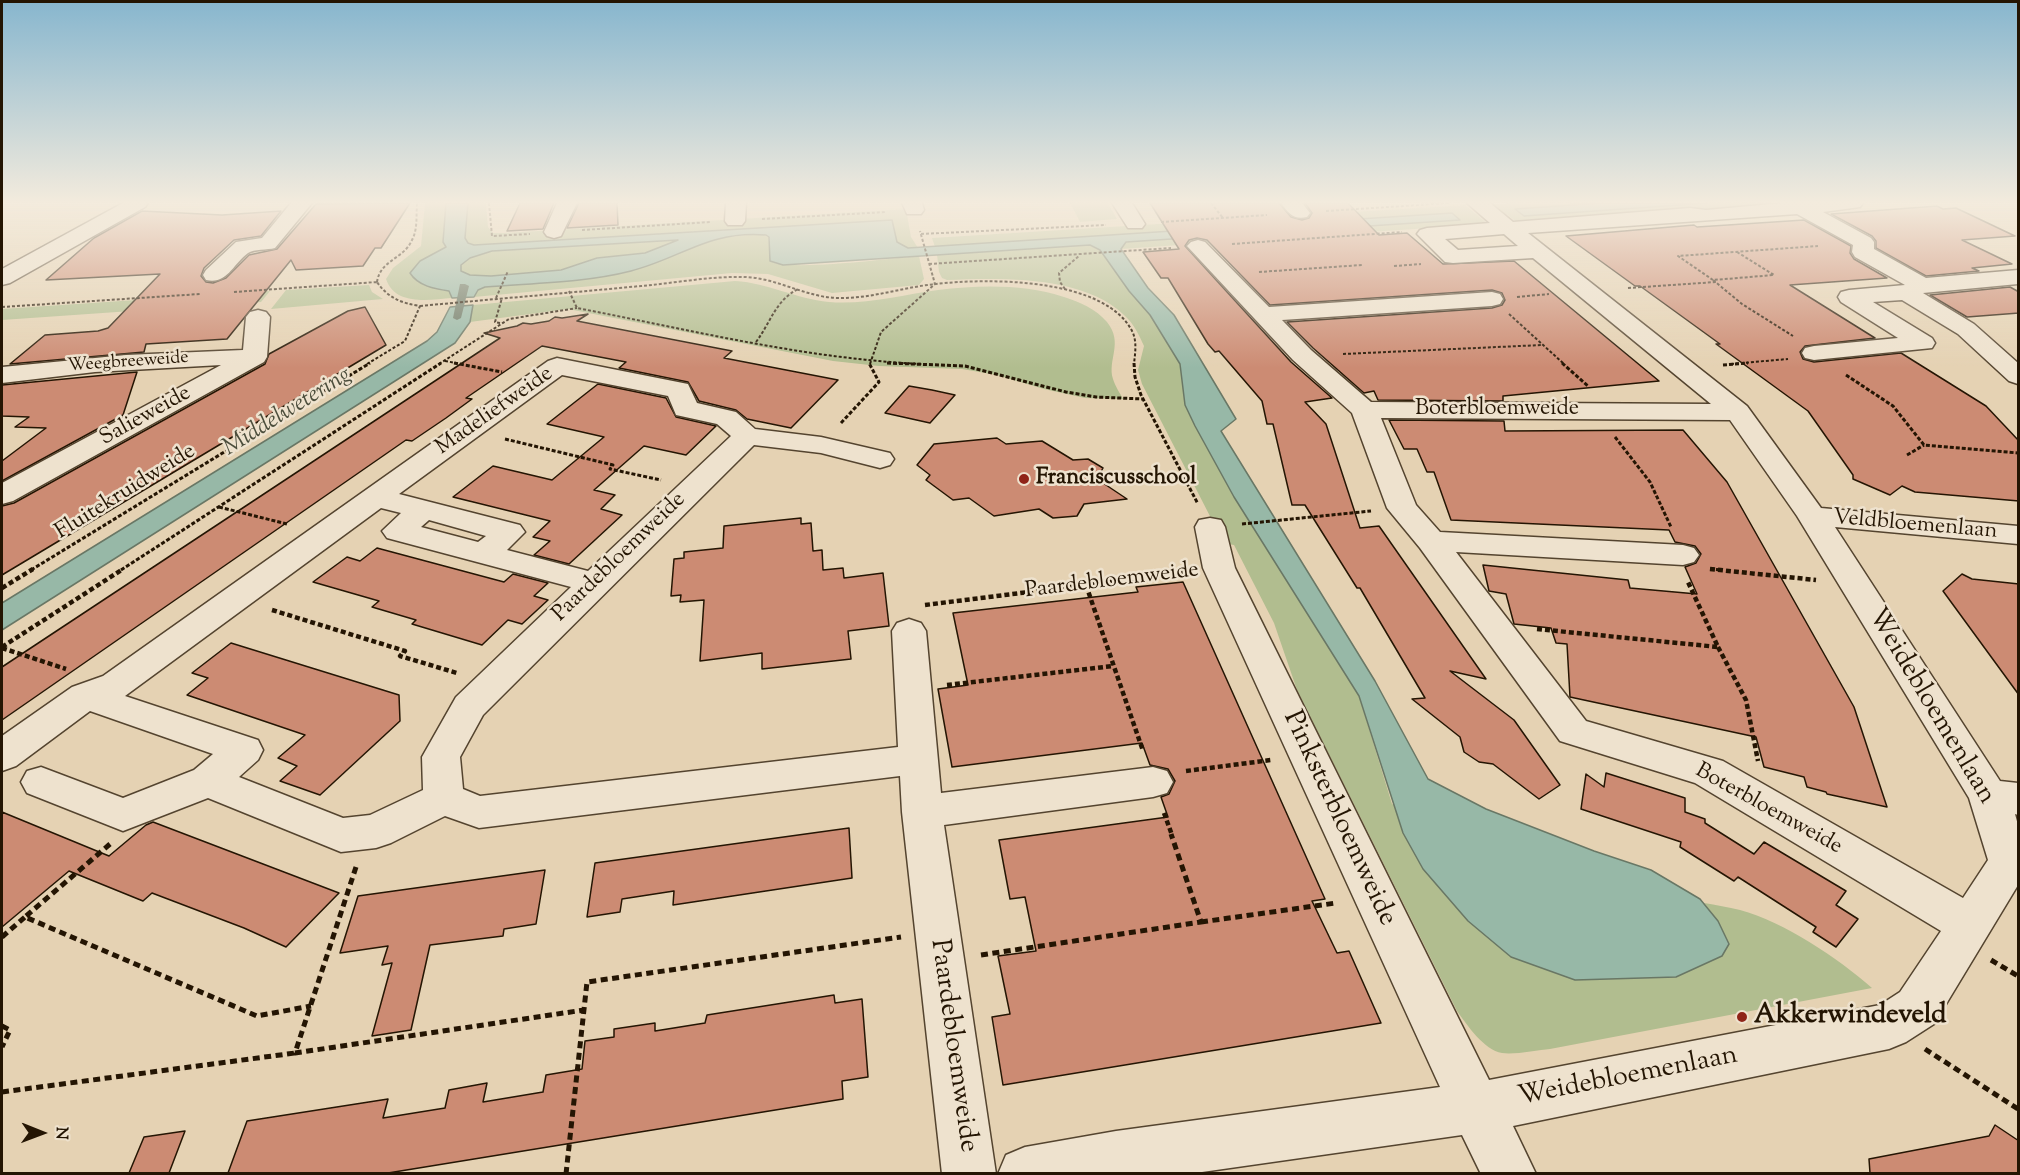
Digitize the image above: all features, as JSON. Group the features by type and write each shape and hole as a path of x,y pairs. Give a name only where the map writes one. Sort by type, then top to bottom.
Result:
{"street":[{"path":"2,278 39,258"},
{"path":"212,284 233,258"},
{"name":"Boterbloemweide","path":"1208,258 1302,355 1364,410 1402,508 1431,541 1573,730 1709,772 1970,925"},
{"name":"Weidebloemenlaan","path":"1025,1173 1116,1156 1476,1108 1889,1026 1917,1008 2010,862 2003,797 1855,585 1812,516 1738,412 1545,258"},
{"path":"1871,258 1966,329 2019,376"},
{"path":"1942,346 1849,297 2019,278"},
{"path":"1264,314 1492,298"},
{"path":"255,357 258,317"},
{"path":"1817,354 1986,345"},
{"name":"Weegbreeweide","path":"2,375 159,359 255,357"},
{"name":"Salieweide","path":"5,492 255,357"},
{"name":"Madeliefweide","path":"2,756 234,598 557,366 679,390 685,409 726,418 747,436"},
{"name":"Boterbloemweide","path":"1364,410 1738,412"},
{"path":"747,436 821,446 880,459"},
{"name":"Paardebloemweide","path":"443,798 441,757 469,706 747,436"},
{"path":"375,496 509,532 484,554 594,583"},
{"name":"Veldbloemenlaan","path":"1812,516 2019,535"},
{"name":"Pinksterbloemweide","path":"1225,526 1219,568 1476,1108"},
{"path":"1431,541 1680,558"},
{"name":"Paardebloemweide","path":"909,631 922,812 969,1173"},
{"path":"41,782 123,815 208,781 244,750 100,691"},
{"path":"208,781 341,835 376,831 443,798 479,812 918,759"},
{"path":"922,812 1152,779"},
{"path":"1476,1108 1509,1173"}],"path":[{"path":"394,258 377,274 377,282 383,293 399,303 420,306 745,277 765,279 816,295 839,298 935,284 982,281 1012,281 1065,290 1088,296 1111,309 1128,325 1136,340 1134,371 1144,399 1225,526 1402,508"},
{"path":"928,258 935,284"},
{"path":"929,264 1023,258"},
{"path":"1065,290 1060,282 1059,273 1077,258"},
{"path":"1681,258 1742,303 1893,406 1924,445"},
{"path":"1713,280 1774,275 1746,258"},
{"path":"1222,274 1362,265"},
{"path":"495,298 508,271"},
{"path":"234,292 377,282"},
{"path":"2,308 212,284"},
{"path":"821,446 879,382 869,362 881,332 935,284"},
{"path":"755,342 766,331 779,300 799,289"},
{"path":"569,291 577,308"},
{"path":"501,324 495,322 502,298"},
{"name":"Fluitekruidweide","path":"2,588 405,341 420,306"},
{"path":"2,647 509,319 577,308 869,362 965,366 1066,392 1096,397 1144,399"},
{"path":"1302,355 1543,345"},
{"path":"1684,369 1817,354"},
{"path":"444,360 538,380"},
{"path":"1595,411 1650,482 1718,647 1746,700 1763,784 1750,796"},
{"path":"468,430 613,465 610,469 694,487"},
{"path":"1907,455 1924,445 2019,453"},
{"path":"218,507 323,534"},
{"path":"1680,558 1855,585"},
{"name":"Paardebloemweide","path":"909,631 906,607 1219,568"},
{"path":"1086,585 1201,922"},
{"path":"234,598 405,651 400,656 492,683"},
{"path":"1494,624 1718,647"},
{"path":"2,647 100,691"},
{"path":"913,689 1113,666"},
{"path":"1152,779 1308,755"},
{"path":"2,937 130,827 123,815"},
{"path":"295,1053 367,832"},
{"path":"566,1173 587,982 1201,922 1375,897"},
{"path":"25,917 257,1016 311,1006"},
{"path":"2,1092 295,1053 584,1010"},
{"path":"2,1026 10,1030 2,1047"},
{"path":"1889,1026 2019,1109"}],"shaded area":[{"path":"406,258 426,258 420,261 434,289 449,291 452,298 423,300 397,294 390,288 386,279 393,268"},
{"path":"426,258 471,258 461,265 461,271 470,275 491,276 561,270 599,258 668,258 649,266 613,275 485,287 478,290 474,297 452,298 449,291 422,284 413,277 410,273"},
{"path":"470,258 599,258 561,270 491,276 470,275 461,271 461,265"},
{"path":"663,258 770,258 770,261 780,264 818,265 919,258 924,279 919,285 832,293 768,274 732,273 474,297 478,290 485,287 587,278 629,271"},
{"path":"770,258 893,258 783,265 770,261"},
{"path":"937,258 1106,258 1129,291 1150,315 1180,364 1185,405 1195,426 1234,497 1359,696 1392,804 1729,944 1718,921 1704,903 1757,916 1810,942 1872,988 1550,1049 1502,1053 1482,1042 1457,1011 1297,690 1274,623 1234,545 1215,542 1213,522 1142,384 1138,370 1144,346 1133,326 1124,315 1107,302 1086,292 1040,282 991,279 947,280 942,278"},
{"path":"1106,258 1127,258 1148,288 1174,315 1236,419 1221,431 1375,681 1428,779 1486,809 1594,851 1651,870 1700,899 1718,921 1729,944 1722,956 1676,977 1575,980 1511,957 1468,921 1423,869 1403,833 1359,696 1234,497 1185,405 1180,364 1150,315 1129,291"},
{"path":"735,281 747,282 805,298 843,303 970,287 1018,288 1064,297 1093,310 1103,317 1112,330 1115,344 1112,372 1114,382 1123,399 1085,398 997,375 962,369 879,366 833,361 568,309 470,322 473,305"},
{"path":"369,285 372,292 383,299 271,309 286,290"},
{"path":"270,291 261,302 2,320 2,309"},
{"path":"473,305 470,322 455,343 2,630 2,603 427,341 437,332 450,307"}],"building":[{"path":"71,258 215,258 204,268 201,276 206,282 213,283 226,278 246,258 368,258 363,266 296,270 291,260 227,339 146,344 144,352 10,364 45,335 98,331 108,328 160,274 46,280"},
{"path":"1147,258 1196,258 1291,362 1332,398 1305,402 1326,424 1360,528 1379,526 1486,679 1450,671 1514,720 1560,785 1539,799 1493,764 1479,762 1464,752 1460,737 1412,699 1425,698 1360,588 1357,588 1305,505 1292,505 1273,424 1267,424 1262,401 1219,351 1215,352 1208,344 1168,278 1161,278"},
{"path":"1224,258 1436,258 1443,264 1514,261 1659,381 1503,396 1503,401 1378,400 1374,391 1364,393 1287,322 1492,308 1502,305 1505,300 1502,293 1492,290 1270,305"},
{"path":"1596,258 1853,258 1887,278 1790,285 1875,338 1805,346 1800,352 1803,359 1814,362 1901,353 1986,406 2019,441 2019,501 1915,492 1902,486 1890,495 1853,479 1853,475 1808,411 1640,286 1635,286"},
{"path":"1894,258 1999,258 2012,264 1972,268 1979,271 1926,276"},
{"path":"2010,287 2019,292 2019,313 1967,317 1930,295"},
{"path":"365,307 386,345 2,575 2,506 14,503 265,364 269,354 348,311"},
{"path":"588,314 577,321 732,351 724,358 838,380 791,428 747,419 736,410 699,401 688,382 619,368 626,362 542,346 466,398 472,399 446,418 412,441 406,440 2,720 2,667 500,338 484,333 523,323 549,321 555,317"},
{"path":"137,372 123,415 2,481 2,461 46,428 15,427 29,417 2,416 2,385"},
{"path":"598,384 666,398 676,417 716,426 686,455 644,446 594,490 615,495 601,509 622,515 569,564 534,555 550,541 533,537 550,521 453,497 493,466 552,480 604,437 547,424"},
{"path":"909,386 955,395 930,423 885,413"},
{"path":"1389,420 1504,421 1505,431 1683,430 1727,482 1854,707 1887,807 1827,794 1807,787 1804,777 1764,767 1756,737 1570,697 1567,644 1556,643 1551,628 1514,624 1506,594 1489,591 1483,565 1628,580 1630,588 1697,594 1685,567 1696,563 1701,554 1695,546 1675,542 1669,530 1451,520 1434,472 1427,472 1417,449 1404,449"},
{"path":"997,438 1006,444 1042,441 1073,460 1088,459 1103,468 1097,479 1127,499 1084,504 1077,516 1053,518 1039,509 994,516 969,498 953,500 926,480 930,475 917,465 934,444"},
{"path":"801,518 801,524 811,523 813,551 822,550 823,570 843,568 844,578 883,573 889,626 848,631 851,659 762,669 762,653 700,661 704,600 680,602 681,595 671,596 674,559 684,558 684,552 723,548 724,526"},
{"path":"377,548 504,582 513,574 548,583 534,596 548,600 522,624 508,620 482,645 412,624 416,620 372,607 379,601 313,582 347,557 360,561"},
{"path":"1962,574 1972,579 2019,584 2019,695 1943,591"},
{"path":"1183,582 1325,899 1312,901 1337,953 1349,951 1381,1023 1003,1085 992,1017 1010,1014 998,956 1036,951 1025,897 1010,899 999,840 1168,817 1161,797 1169,794 1175,781 1168,769 1150,765 1142,743 952,767 938,689 968,685 953,613 1138,592 1136,587"},
{"path":"231,643 399,695 400,721 320,795 280,781 297,766 278,758 305,735 187,695 208,678 192,673"},
{"path":"1606,773 1685,798 1685,812 1705,819 1705,823 1754,854 1764,842 1846,891 1836,905 1858,919 1836,947 1813,932 1816,927 1738,877 1734,881 1680,847 1681,842 1581,809 1586,774 1604,787"},
{"path":"2,812 109,856 146,825 153,822 339,893 286,947 244,928 152,893 143,901 69,871 2,927"},
{"path":"849,828 852,878 673,905 674,891 622,899 620,912 587,917 595,863"},
{"path":"545,870 536,924 504,929 503,936 430,945 411,1030 372,1036 392,963 382,965 388,946 340,953 358,896"},
{"path":"834,995 835,1003 862,999 868,1077 842,1081 843,1099 388,1173 228,1173 247,1121 388,1099 383,1118 445,1108 449,1090 487,1083 483,1102 543,1092 546,1075 582,1069 585,1041 614,1037 614,1029 655,1023 655,1031 705,1023 707,1015"},
{"path":"1995,1125 2019,1141 2019,1173 1870,1173 1869,1159 1989,1136"},
{"path":"185,1131 169,1173 129,1173 144,1137"}],"waterway":[{"name":"Middelwetering","path":"457,318 465,286 463,286"}],"place":[{"name":"Franciscusschool","path":"1024,479"},
{"name":"Akkerwindeveld","path":"1742,1017"}]}
